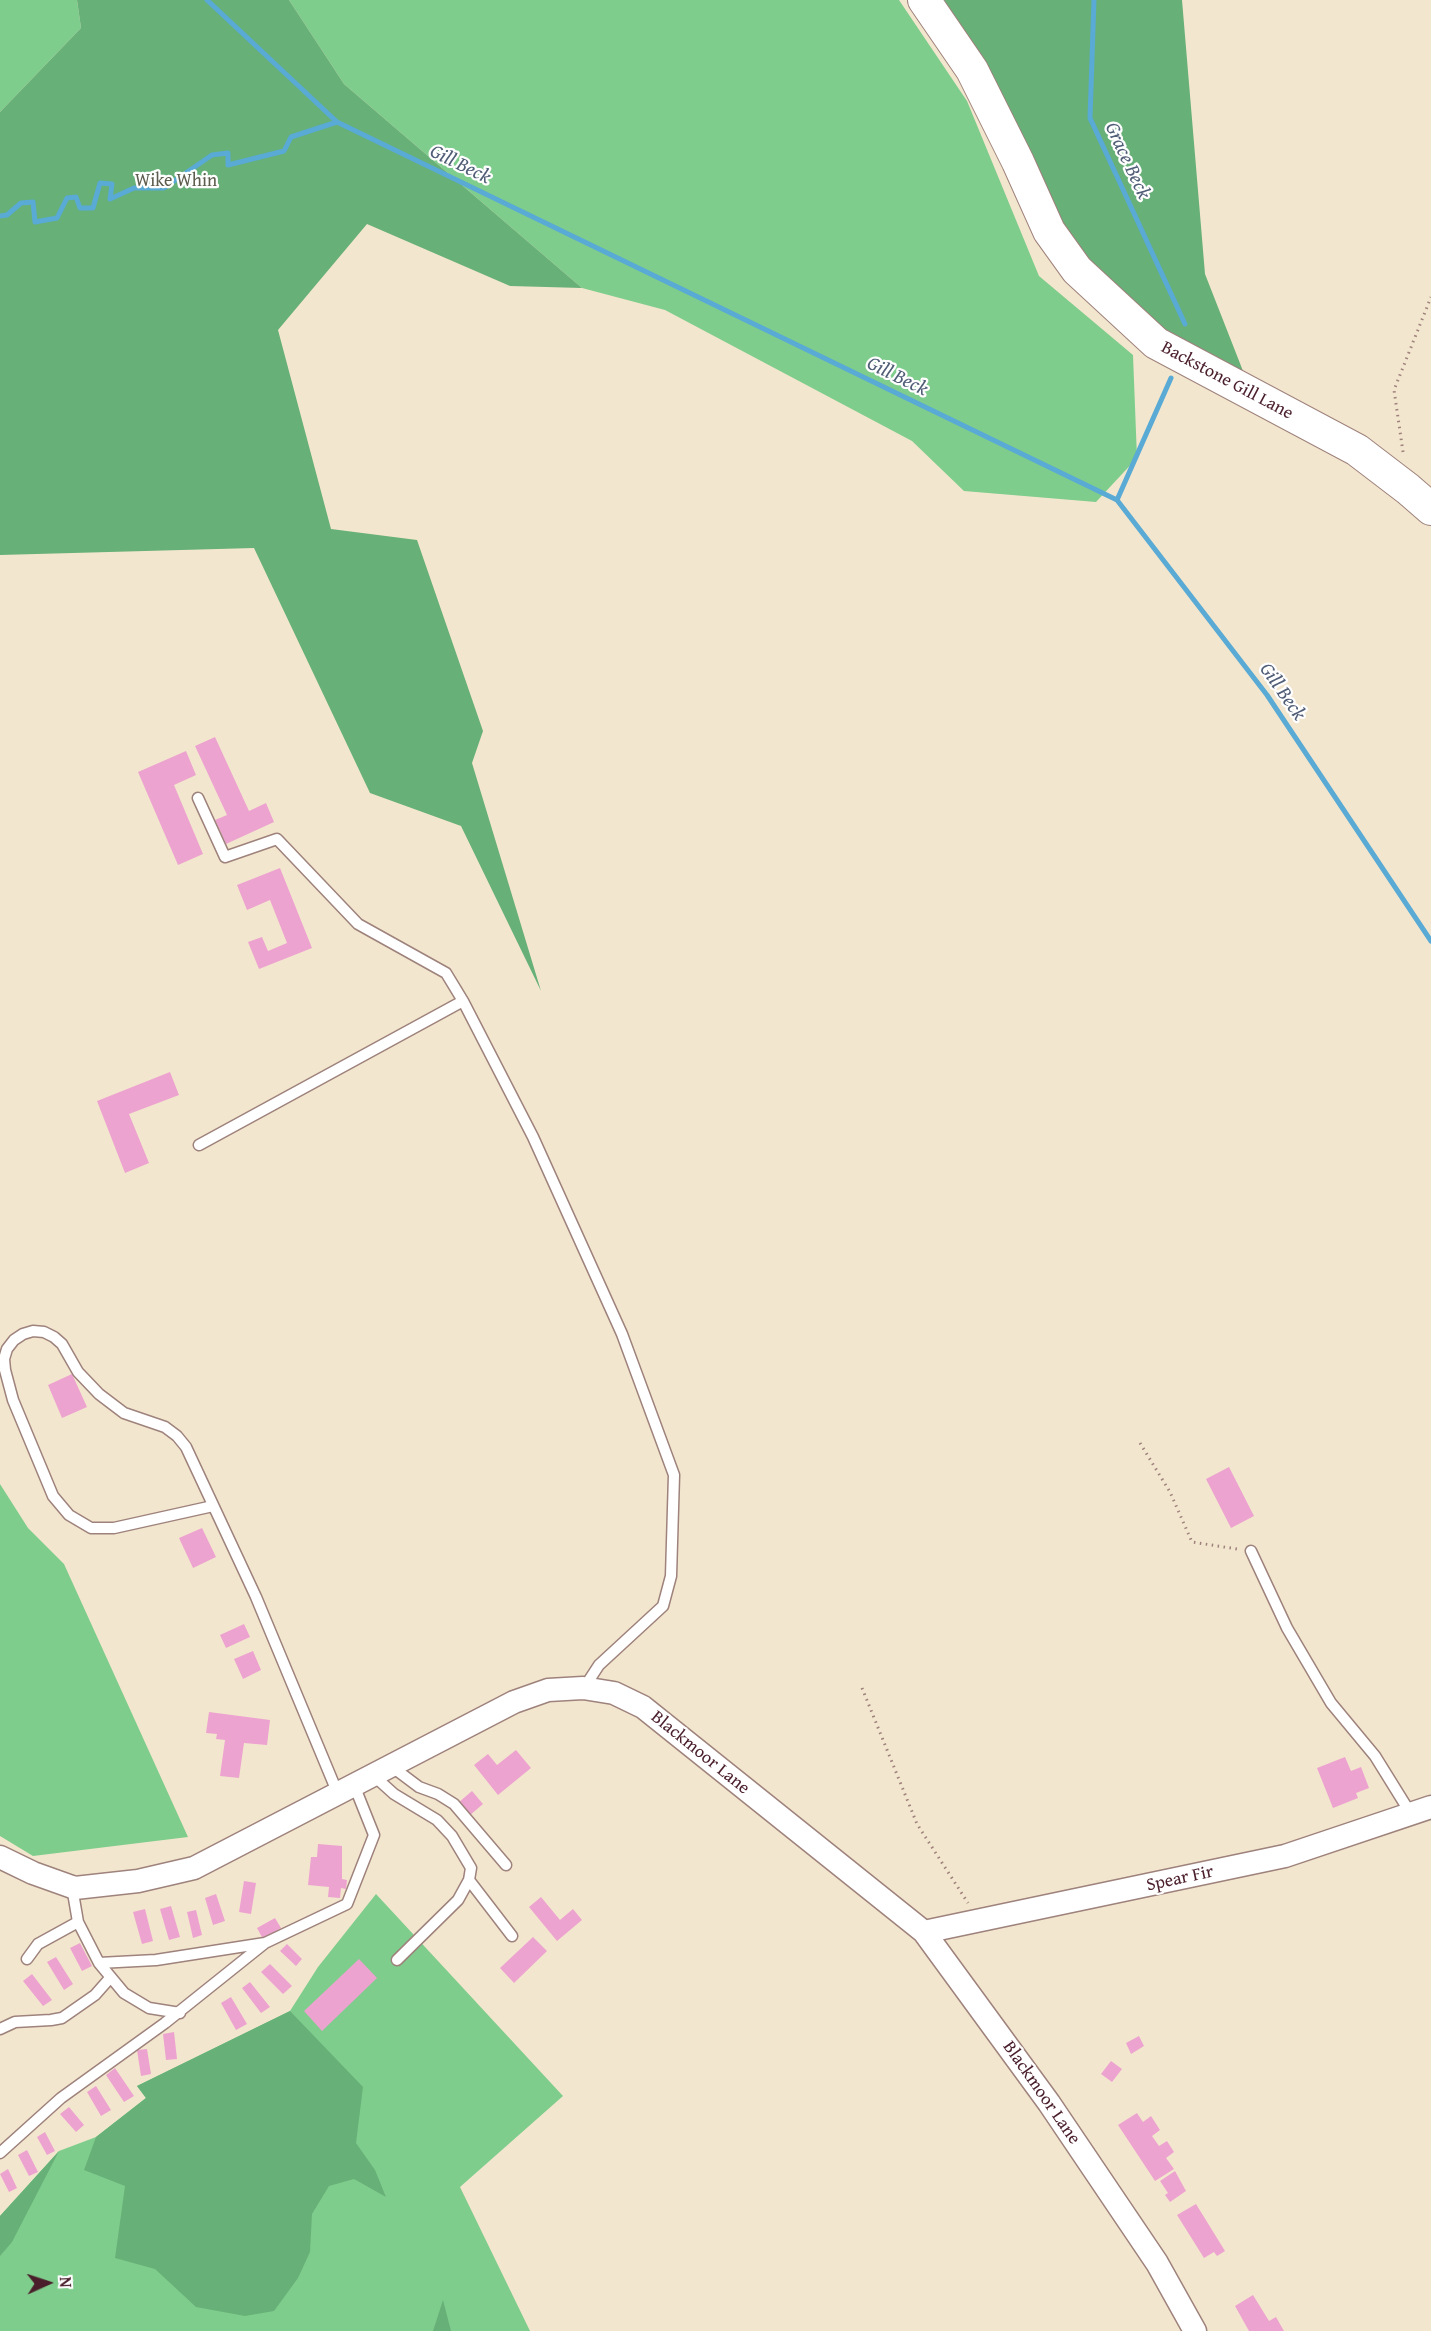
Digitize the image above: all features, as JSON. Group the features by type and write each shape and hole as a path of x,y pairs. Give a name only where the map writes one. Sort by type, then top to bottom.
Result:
{"street":[{"name":"Backstone Gill Lane","path":"924,0 972,70 1018,162 1049,231 1077,270 1156,343 1357,450 1420,499"},
{"name":"Blackmoor Lane","path":"0,1857 33,1873 72,1887 138,1881 194,1868 514,1702 548,1690 583,1688 614,1693 643,1707 924,1932 1049,2103 1157,2263 1195,2331"},
{"name":"Spear Fir","path":"924,1932 1285,1856 1421,1811"}],"lane":[{"path":"198,798 225,857 277,839 358,924 446,973 463,1001 533,1137 622,1334 674,1475 671,1576 663,1606 599,1665 583,1688"},
{"path":"199,1145 463,1001"},
{"path":"0,2153 61,2098 180,2013 266,1943 347,1904 374,1835 364,1780 256,1598 186,1447 165,1427 124,1413 99,1394 78,1372 62,1344 54,1336 33,1331 14,1340 7,1349 4,1359 13,1400 53,1496 69,1515 91,1528 114,1528 213,1506"},
{"path":"1251,1551 1287,1628 1331,1702 1421,1811"},
{"path":"364,1780 419,1787 438,1794 454,1804 506,1865"},
{"path":"364,1780 394,1794 437,1820 452,1836 471,1868 469,1880 458,1900 397,1960"},
{"path":"469,1880 512,1936"},
{"path":"72,1887 78,1922 99,1963 110,1978 124,1993 149,2008 180,2013"},
{"path":"27,1959 38,1944 78,1922"},
{"path":"99,1963 156,1960 266,1943"},
{"path":"0,2028 15,2022 62,2018 95,1995 110,1978"}],"path":[{"path":"1420,499 1394,390 1431,297"},
{"path":"1140,1443 1170,1492 1192,1542 1251,1551"},
{"path":"862,1688 917,1824 979,1921"}],"green space":[{"path":"0,0 77,0 81,28 0,112"},
{"name":"Wike Whin","path":"77,0 289,0 344,84 582,288 510,286 367,224 278,330 331,529 417,540 483,731 472,763 541,991 461,826 370,793 254,548 0,555 0,112 81,28"},
{"path":"289,0 899,0 967,101 1039,276 1133,355 1137,458 1096,502 964,491 912,441 665,310 582,288 344,84"},
{"path":"944,0 1182,0 1205,274 1243,371 1160,335 1059,238 979,57"},
{"path":"0,1484 28,1528 64,1564 188,1837 33,1856 0,1836"},
{"path":"376,1894 563,2096 460,2187 530,2331 0,2331 0,2216 59,2151 96,2137 146,2098 137,2086 290,2011 318,1967"},
{"path":"290,2011 363,2087 356,2143 375,2170 386,2197 354,2179 329,2186 312,2214 310,2252 298,2278 274,2311 245,2316 196,2307 155,2269 115,2258 125,2186 84,2170 96,2137 146,2098 137,2086"},
{"path":"59,2151 12,2242 0,2256 0,2216"},
{"path":"443,2300 451,2331 433,2331"}],"building":[{"path":"215,737 249,811 266,803 274,822 226,844 215,820 227,815 195,746"},
{"path":"186,751 196,775 174,785 203,854 178,865 138,772"},
{"path":"280,868 312,948 259,969 248,942 262,937 268,951 287,943 270,900 247,910 237,885"},
{"path":"170,1072 179,1095 129,1114 149,1163 125,1173 97,1101"},
{"path":"72,1374 87,1407 62,1418 48,1385"},
{"path":"1229,1467 1254,1516 1231,1528 1206,1479"},
{"path":"202,1528 216,1557 193,1568 179,1538"},
{"path":"244,1624 250,1637 226,1648 220,1635"},
{"path":"253,1651 261,1670 243,1679 234,1659"},
{"path":"209,1712 270,1720 267,1745 244,1743 239,1778 220,1776 225,1740 216,1739 217,1734 206,1733"},
{"path":"516,1750 531,1768 498,1795 474,1765 488,1754 497,1765"},
{"path":"1345,1757 1351,1771 1361,1767 1369,1788 1356,1793 1358,1798 1333,1808 1317,1768"},
{"path":"472,1791 483,1804 469,1816 458,1803"},
{"path":"318,1844 342,1846 342,1879 347,1880 346,1889 341,1888 340,1898 328,1897 329,1887 308,1885 311,1857 317,1857"},
{"path":"244,1881 256,1883 251,1914 239,1912"},
{"path":"216,1894 225,1921 213,1925 205,1898"},
{"path":"541,1897 560,1920 573,1909 582,1920 557,1941 529,1907"},
{"path":"171,1906 180,1937 169,1940 160,1909"},
{"path":"145,1909 153,1941 142,1944 133,1912"},
{"path":"196,1910 202,1935 193,1938 187,1912"},
{"path":"275,1918 281,1928 263,1939 257,1928"},
{"path":"533,1937 547,1951 514,1983 500,1968"},
{"path":"80,1943 92,1966 82,1971 70,1948"},
{"path":"287,1944 302,1959 296,1966 280,1951"},
{"path":"56,1957 73,1984 64,1990 47,1962"},
{"path":"359,1959 377,1978 322,2031 304,2011"},
{"path":"270,1964 292,1986 283,1994 261,1972"},
{"path":"32,1974 52,2000 43,2006 23,1981"},
{"path":"250,1982 270,2007 261,2013 242,1988"},
{"path":"231,1997 247,2024 236,2030 221,2003"},
{"path":"174,2032 177,2059 166,2060 163,2034"},
{"path":"1139,2036 1144,2046 1131,2054 1126,2043"},
{"path":"147,2049 151,2074 141,2076 137,2050"},
{"path":"1111,2061 1122,2069 1112,2082 1101,2074"},
{"path":"115,2068 134,2096 124,2102 106,2075"},
{"path":"96,2086 111,2110 101,2116 87,2092"},
{"path":"69,2107 84,2125 76,2132 60,2114"},
{"path":"1137,2113 1143,2122 1151,2116 1160,2130 1152,2136 1159,2146 1167,2141 1174,2152 1166,2158 1174,2169 1155,2181 1118,2125"},
{"path":"45,2132 55,2151 47,2155 37,2137"},
{"path":"27,2150 38,2172 29,2176 18,2155"},
{"path":"8,2169 17,2188 9,2192 0,2174"},
{"path":"1175,2171 1186,2191 1170,2202 1165,2195 1168,2193 1160,2181"},
{"path":"1196,2204 1225,2251 1217,2256 1214,2252 1204,2258 1177,2215"},
{"path":"1253,2295 1269,2321 1276,2317 1284,2331 1249,2331 1235,2306"}],"waterway":[{"name":"Gill Beck","path":"207,0 337,122 1117,500 1267,695 1431,941"},
{"name":"Grace Beck","path":"1094,0 1090,118 1185,324"},
{"path":"0,216 7,215 21,203 33,202 35,222 57,218 67,198 76,197 80,208 93,208 100,183 112,184 110,199 134,188 164,188 212,155 228,153 228,165 284,151 291,137 337,122"},
{"name":"Grace Beck","path":"1117,500 1171,378"}]}
